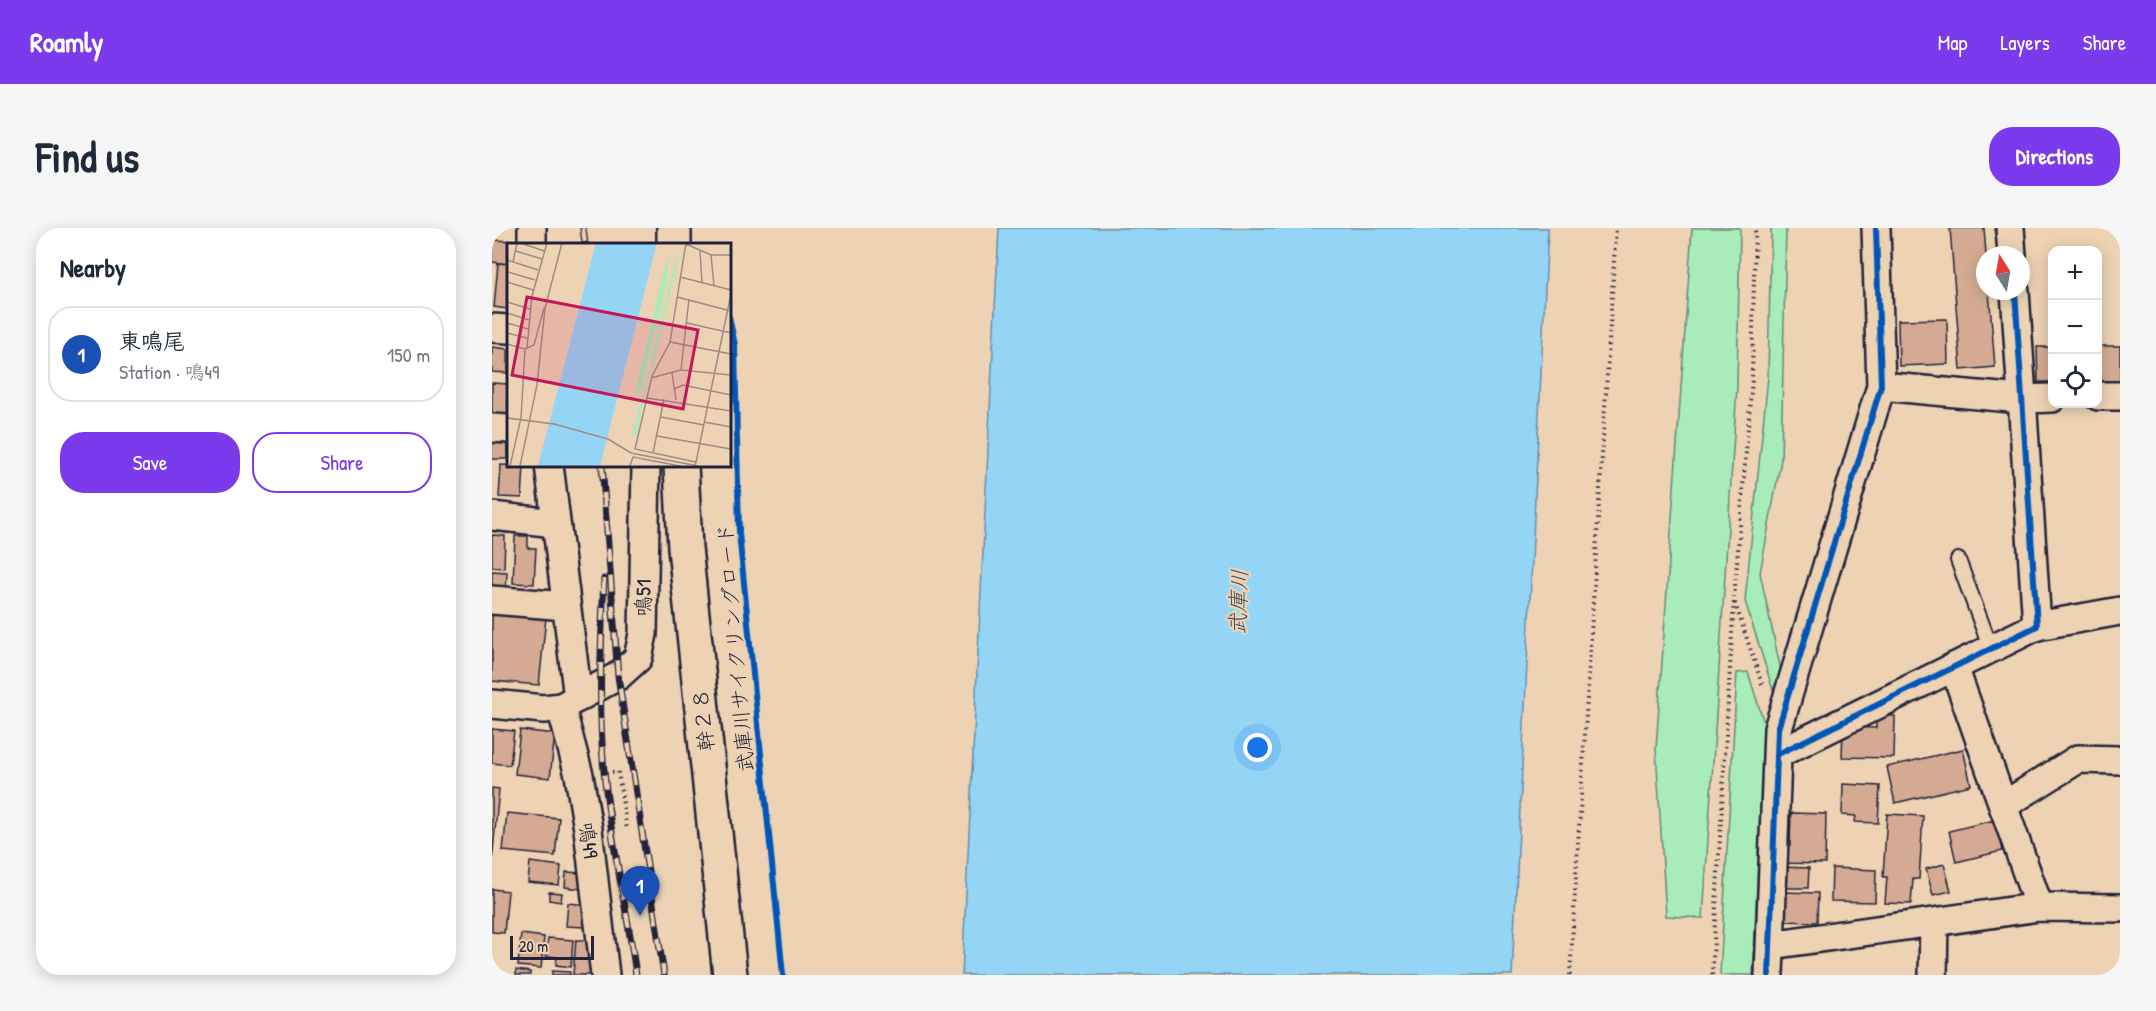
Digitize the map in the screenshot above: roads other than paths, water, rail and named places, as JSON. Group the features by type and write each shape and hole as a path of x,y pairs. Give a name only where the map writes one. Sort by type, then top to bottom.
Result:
{"street":[{"path":"1769,975 1778,742 1881,386 1876,228"},
{"path":"2010,228 2011,246"},
{"path":"2016,300 2037,626"},
{"path":"492,328 507,329"},
{"path":"1881,386 2021,399 2048,398"},
{"path":"2102,396 2120,396"},
{"path":"492,428 507,429"},
{"name":"鳴49","path":"549,466 566,606 570,703 605,975"},
{"name":"鳴51","path":"570,703 618,676 638,658 643,634 646,466"},
{"name":"幹２８","path":"681,466 685,548 730,975"},
{"path":"492,516 555,523"},
{"path":"492,600 566,606"},
{"path":"1778,742 1954,667 2037,626 2120,611"},
{"path":"1954,667 2039,907"},
{"path":"492,704 544,709 570,703"},
{"path":"2003,806 2078,759 2120,760"},
{"path":"1770,945 2039,907 2120,908"},
{"path":"1933,975 1934,923"}],"lane":[{"path":"1958,560 1991,649"}],"water":[{"name":"武庫川","path":"999,228 1548,228 1512,975 962,975"}],"railway":[{"path":"583,228 585,243"},
{"path":"602,466 618,676 664,975"},
{"path":"604,579 601,651 602,747 610,822 636,975"}],"place":[{"name":"東鳴尾","path":"640,916"}]}
